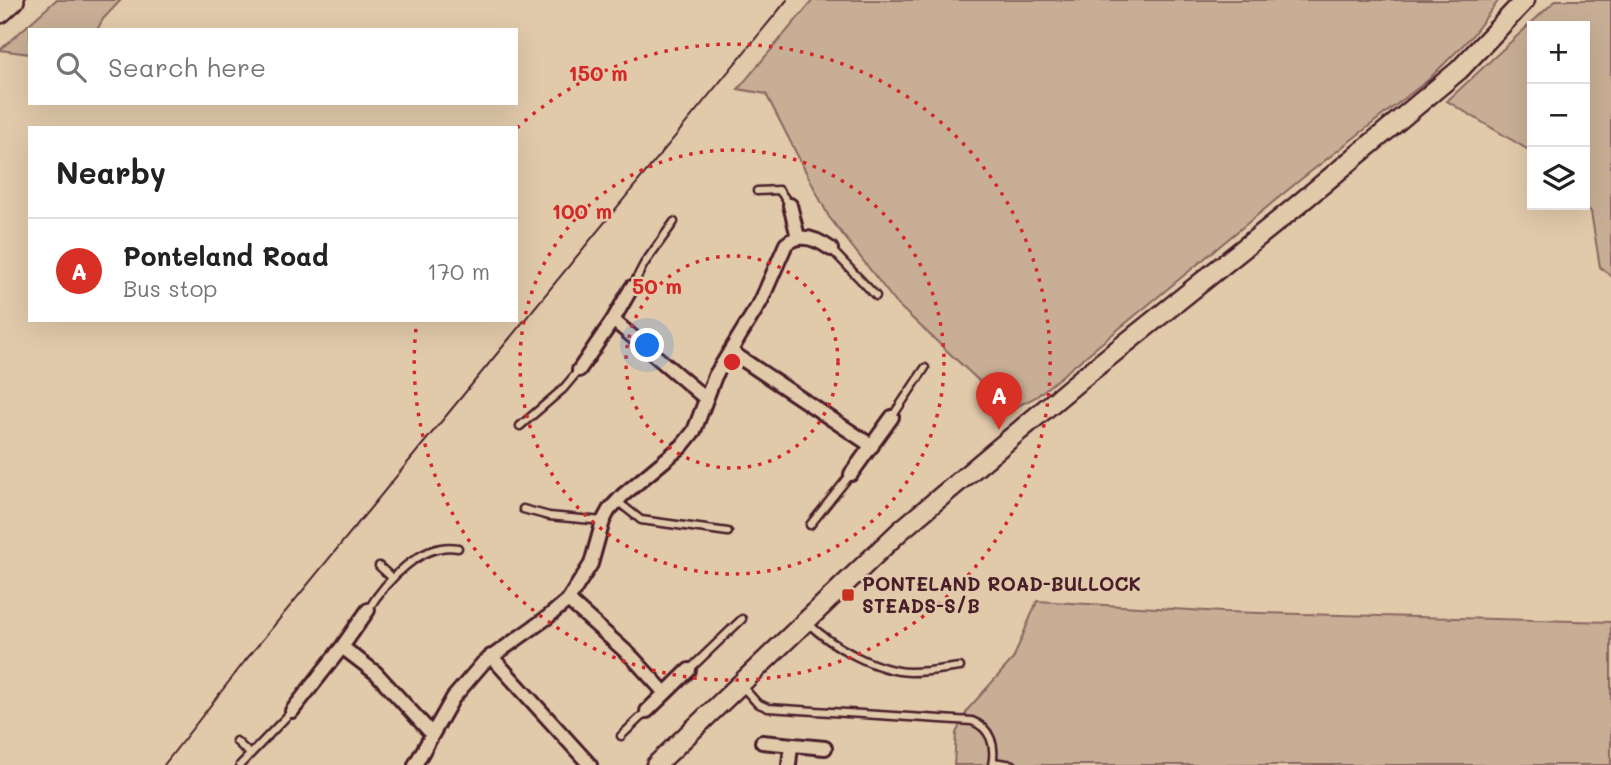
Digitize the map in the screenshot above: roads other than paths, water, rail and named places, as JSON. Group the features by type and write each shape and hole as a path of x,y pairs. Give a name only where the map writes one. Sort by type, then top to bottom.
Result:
{"highway":[{"path":"0,12 13,0"}],"main road":[{"path":"656,765 921,514 1081,379 1304,200 1459,70 1525,0"}],"street":[{"path":"790,205 798,237"},
{"path":"415,765 453,698 492,656 568,600 590,564 603,521 617,502 688,440 699,420 715,376 761,302 782,250 789,241 798,237 813,239 831,249"},
{"path":"579,370 632,286"},
{"path":"613,320 705,398"},
{"path":"730,351 872,446"},
{"path":"851,474 892,418"},
{"path":"568,600 633,658 665,692"},
{"path":"292,711 368,610"},
{"path":"342,648 376,673 432,734"},
{"path":"492,656 590,765"},
{"path":"647,711 689,670"},
{"path":"762,742 825,748"},
{"path":"789,765 791,745"}],"lane":[{"path":"757,191 779,190 790,205"},
{"path":"632,286 674,222"},
{"path":"831,249 876,296"},
{"path":"892,418 925,368"},
{"path":"520,426 579,370"},
{"path":"810,525 851,474"},
{"path":"617,502 640,520 728,532"},
{"path":"523,509 549,516 603,521"},
{"path":"368,610 391,578 435,549 444,546 458,548"},
{"path":"379,566 391,578"},
{"path":"689,670 743,618"},
{"path":"806,621 830,642 884,667 909,672 960,667"},
{"path":"740,683 757,704 768,708 979,723 993,744 992,763 1013,765"},
{"path":"240,765 292,711"},
{"path":"621,736 647,711"},
{"path":"236,741 250,754"}],"tram line":[{"path":"164,765 245,661 787,0"}],"place":[{"name":"Ponteland Road","path":"999,430"},
{"name":"PONTELAND ROAD-BULLOCK STEADS-S/B","path":"848,595"}]}
